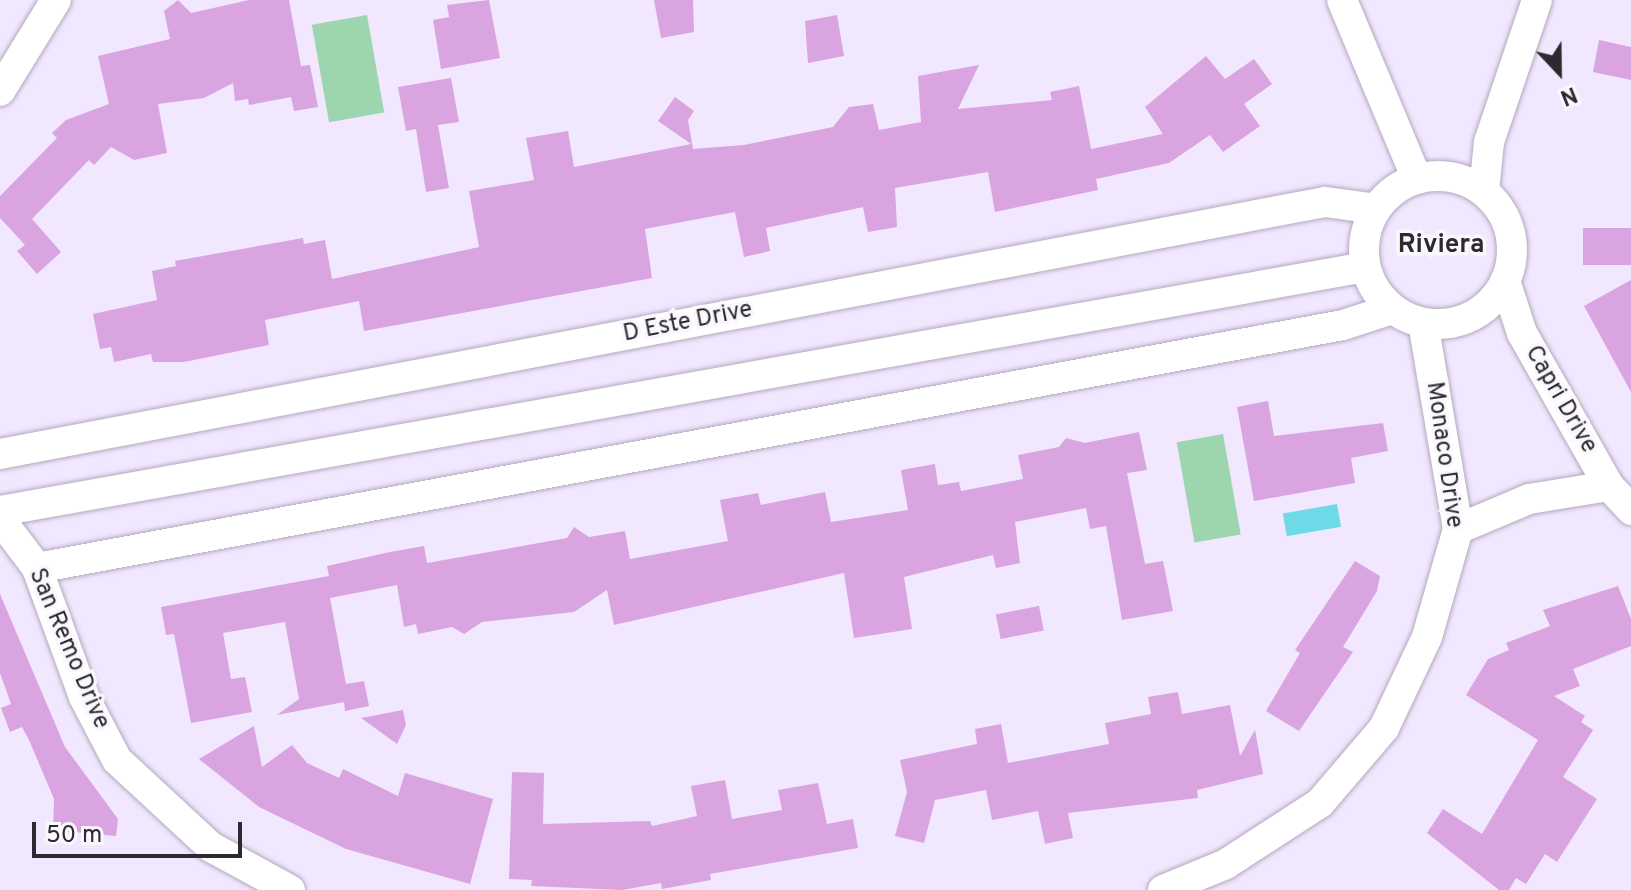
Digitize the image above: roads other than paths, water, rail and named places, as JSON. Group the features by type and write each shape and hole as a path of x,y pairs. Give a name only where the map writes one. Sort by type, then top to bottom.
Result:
{"street":[{"path":"0,91 56,0"},
{"path":"1342,0 1417,179"},
{"path":"1484,191 1489,142 1537,0"},
{"path":"1452,178 1484,191 1511,232 1505,281 1472,316 1423,323 1392,309 1365,267 1365,237 1376,209 1417,179 1452,178"},
{"name":"D Este Drive","path":"0,454 1325,202 1376,209"},
{"path":"0,511 1365,267"},
{"name":"Capri Drive","path":"1505,281 1522,333 1609,486 1631,510"},
{"path":"37,568 1327,328 1392,309"},
{"name":"Monaco Drive","path":"1163,890 1226,864 1320,803 1384,728 1427,637 1458,529 1423,323"},
{"path":"1458,529 1529,499 1609,486"},
{"name":"San Remo Drive","path":"0,519 37,568 84,697 117,760 211,847 290,890"}],"water":[{"path":"1337,504 1341,527 1287,536 1283,514"}],"district":[{"name":"Riviera","path":"1441,246"}]}
